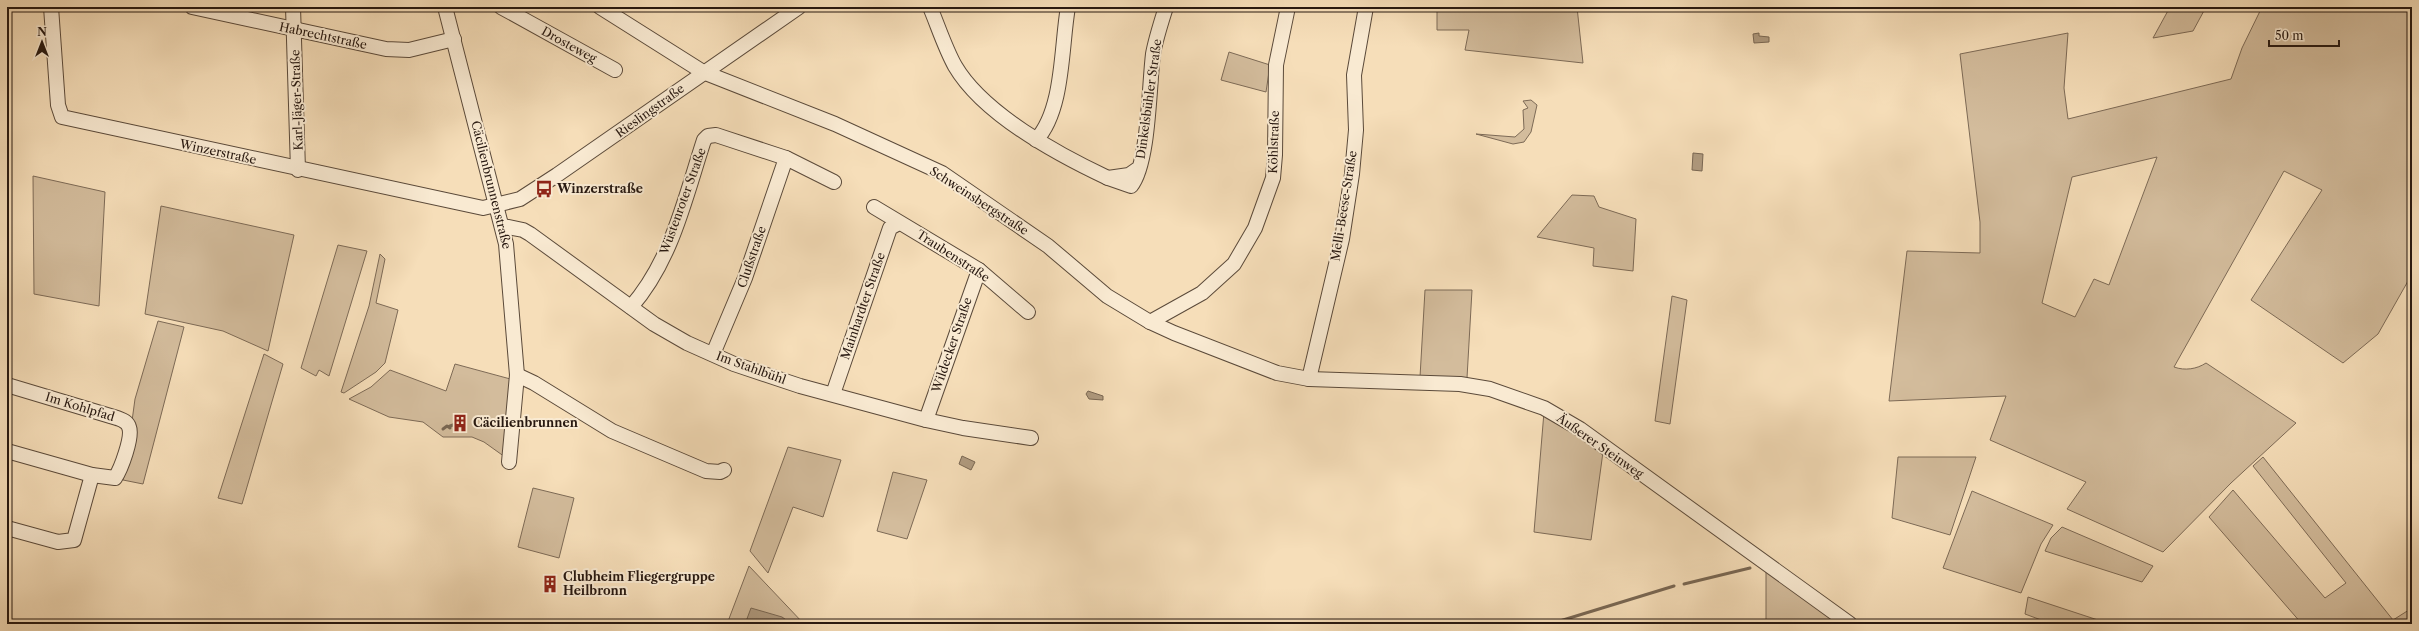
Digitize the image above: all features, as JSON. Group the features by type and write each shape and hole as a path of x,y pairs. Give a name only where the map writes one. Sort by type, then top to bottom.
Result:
{"street":[{"name":"Winzerstraße","path":"51,7 59,114 62,117 461,205 483,208 496,205"},
{"name":"Habrechtstraße","path":"192,7 294,30 394,50 417,49 454,38"},
{"name":"Karl-Jäger-Straße","path":"293,7 298,170"},
{"name":"Cäcilienbrunnenstraße","path":"445,7 496,205 503,226 512,286 517,375 509,462"},
{"name":"Drosteweg","path":"501,7 615,70"},
{"name":"Schweinsbergstraße","path":"600,7 703,72 835,124 942,173 1048,246 1107,296 1150,322 1277,373 1309,379"},
{"name":"Rieslingstraße","path":"496,205 520,199 557,176 703,72 799,7"},
{"path":"930,7 955,66 965,80 1009,121 1036,140 1044,132 1053,108 1068,7"},
{"name":"Dinkelsbühler Straße","path":"1036,140 1108,178 1131,186 1136,181 1144,145 1154,53 1166,7"},
{"name":"Köhlstraße","path":"1150,322 1202,293 1234,264 1255,228 1273,178 1275,155 1276,65 1288,7"},
{"name":"Melli-Beese-Straße","path":"1309,379 1342,239 1352,174 1356,130 1354,74 1366,7"},
{"name":"Wüstenroter Straße","path":"631,307 646,289 669,245 704,140 708,136 716,135 786,158"},
{"path":"786,158 834,182"},
{"name":"Clußstraße","path":"713,354 745,278 786,158"},
{"name":"Traubenstraße","path":"874,207 899,223 908,226 979,270 1028,312"},
{"name":"Mainhardter Straße","path":"833,394 890,228 899,223"},
{"name":"Im Stahlbühl","path":"503,226 523,230 530,234 669,333 713,354 765,374 926,420 963,428 1031,438"},
{"name":"Wildecker Straße","path":"926,420 979,270"},
{"path":"517,375 534,383 612,431 706,471 720,472 724,470"},
{"name":"Äußerer Steinweg","path":"1309,379 1460,384 1490,389 1544,408 1580,429 1676,501 1850,624"},
{"name":"Im Kohlpfad","path":"7,385 117,418 128,425 129,440 115,478 92,475 7,451"},
{"path":"7,528 58,542 74,540 92,475"}],"shaded area":[{"path":"1437,7 1577,7 1583,63 1465,50 1469,30 1437,30"},
{"path":"2170,7 2206,7 2193,31 2153,38"},
{"path":"2262,7 2412,7 2412,274 2378,334 2343,363 2251,300 2322,190 2284,171 2174,367 2191,369 2206,363 2296,423 2231,483 2163,552 2067,509 2086,482 1990,440 2006,396 1889,401 1907,251 1980,253 1980,222 1960,54 2068,33 2064,88 2068,119 2231,79 2242,48","holes":["2157,157 2109,285 2094,279 2075,317 2042,303 2072,177"]},
{"path":"1759,33 1759,36 1769,37 1769,42 1754,43 1753,34"},
{"path":"1229,52 1270,65 1266,92 1221,80"},
{"path":"1531,100 1537,105 1531,132 1524,142 1513,144 1476,134 1515,137 1524,129 1523,110 1528,108 1523,101"},
{"path":"1693,153 1703,154 1702,171 1692,170"},
{"path":"33,176 105,192 99,306 34,294"},
{"path":"1572,195 1594,196 1599,207 1636,219 1633,271 1593,266 1594,248 1537,237"},
{"path":"161,206 294,235 268,351 223,331 145,314"},
{"path":"338,245 367,251 329,376 319,370 316,376 301,368"},
{"path":"380,254 385,259 376,303 398,310 385,363 376,372 344,393 341,392 369,306"},
{"path":"1425,290 1472,290 1467,378 1420,377"},
{"path":"1672,296 1687,300 1670,424 1655,421"},
{"path":"158,321 184,327 143,484 123,480 136,430 132,421 135,399"},
{"path":"264,354 283,364 242,504 218,498"},
{"path":"455,364 514,380 505,457 484,442 472,437 443,437 423,422 389,417 349,399 371,387 390,370 446,391"},
{"path":"1088,391 1103,396 1103,400 1089,399 1086,394"},
{"path":"1544,412 1603,452 1591,540 1534,532"},
{"path":"788,447 841,460 823,517 793,507 768,573 750,551"},
{"path":"962,456 975,462 971,470 959,464"},
{"path":"1898,457 1976,457 1950,535 1892,518"},
{"path":"2263,457 2393,620 2412,608 2412,624 2302,624 2209,517 2233,490 2325,598 2346,583 2253,466"},
{"path":"893,472 927,480 907,539 877,531"},
{"path":"533,488 574,498 559,558 518,547"},
{"path":"1972,491 2053,525 2041,544 2021,593 1943,568"},
{"path":"2062,527 2153,566 2142,582 2045,551 2051,538"},
{"path":"1766,564 1845,624 1766,624"},
{"path":"749,566 804,624 727,624"},
{"path":"2028,597 2110,624 2052,624 2025,614"},
{"path":"751,608 782,617 792,624 745,624"}],"waterway":[{"path":"443,429 447,426 450,428 450,426 465,421"},
{"path":"1684,584 1750,568"},
{"path":"1550,624 1674,586"}],"place":[{"name":"Winzerstraße","path":"544,189"},
{"name":"Cäcilienbrunnen","path":"460,423"},
{"name":"Clubheim Fliegergruppe Heilbronn","path":"550,584"}]}
